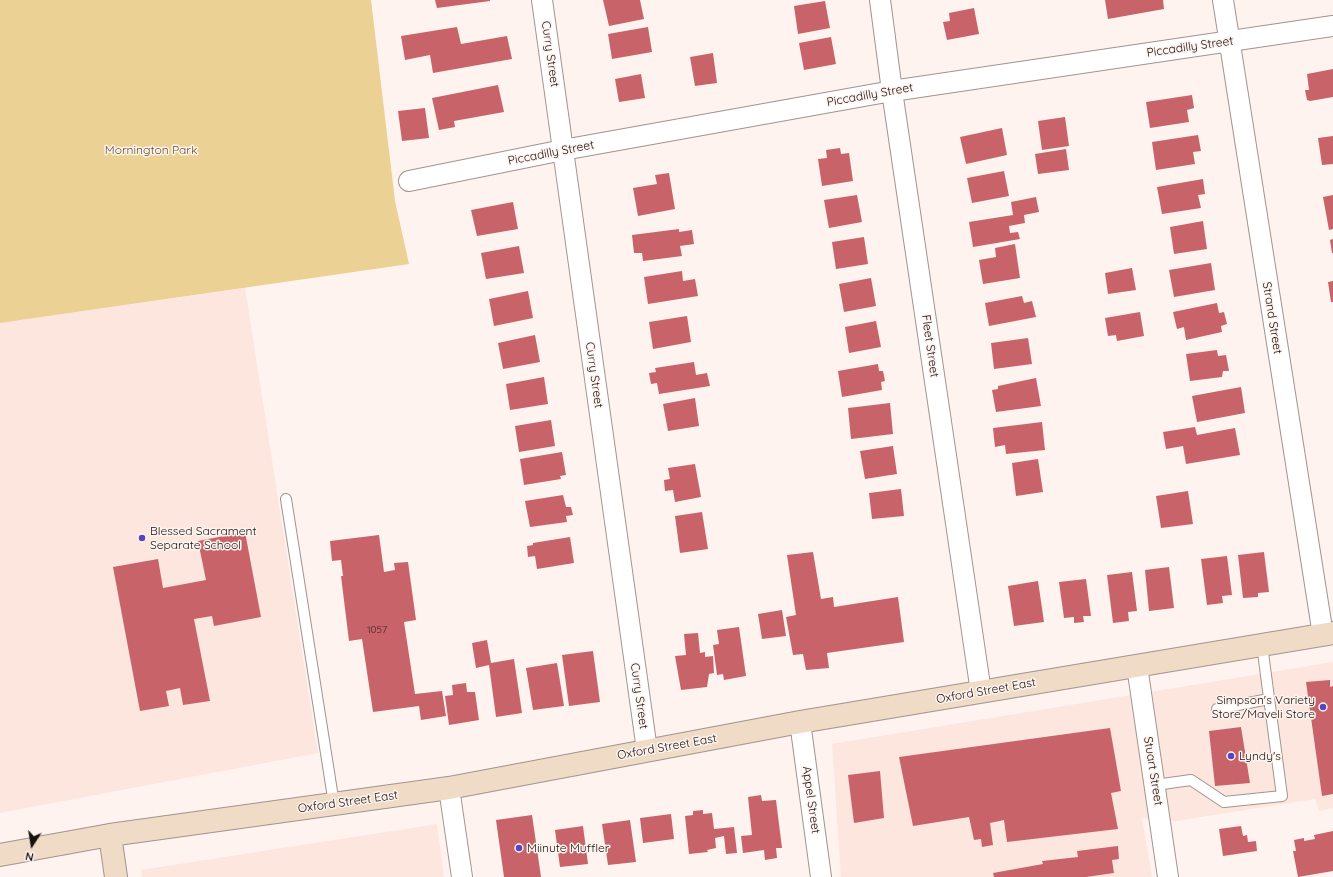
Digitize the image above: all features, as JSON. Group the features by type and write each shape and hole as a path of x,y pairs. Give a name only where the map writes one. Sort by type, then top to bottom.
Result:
{"main road":[{"name":"Oxford Street East","path":"0,855 110,835 449,788 800,722 1328,634"},
{"path":"110,835 116,877"}],"street":[{"name":"Curry Street","path":"542,0 647,750"},
{"name":"Fleet Street","path":"880,0 892,91 981,692"},
{"name":"Strand Street","path":"1223,0 1228,41 1328,634"},
{"name":"Piccadilly Street","path":"409,182 563,150 892,91 1333,26"},
{"name":"Stuart Street","path":"1137,666 1168,877"},
{"name":"Appel Street","path":"800,722 821,877"},
{"path":"449,788 462,877"}],"lane":[{"path":"286,499 334,804"},
{"path":"1155,785 1191,780 1224,802 1282,796 1262,645"},
{"path":"1217,709 1269,699"}],"shaded area":[{"name":"Blessed Sacrament Separate School","path":"245,288 318,753 0,813 0,323"},
{"path":"1333,662 1333,808 1319,811 1315,799 1176,821 1142,818 1152,877 841,877 832,744"},
{"path":"437,824 444,877 142,877 141,870"}],"green space":[{"name":"Mornington Park","path":"0,0 371,0 395,201 409,264 0,323"}],"building":[{"path":"435,0 490,0 490,1 437,8"},
{"path":"603,0 640,0 644,19 609,26"},
{"path":"1105,0 1163,0 1164,9 1108,19"},
{"path":"825,1 830,28 798,34 794,6"},
{"path":"974,8 979,34 947,40 943,22 950,21 949,13"},
{"path":"457,27 461,44 507,36 512,59 433,73 430,55 405,60 401,36"},
{"path":"648,27 652,52 612,59 608,34"},
{"path":"831,37 836,64 804,70 799,43"},
{"path":"713,53 717,83 695,86 690,57"},
{"path":"1333,69 1333,97 1310,101 1307,100 1305,90 1309,90 1307,74"},
{"path":"641,74 645,98 619,102 615,79"},
{"path":"498,85 504,112 454,121 455,127 439,130 432,98"},
{"path":"1192,95 1194,108 1187,110 1189,122 1150,128 1146,102"},
{"path":"425,108 429,138 402,141 398,111"},
{"path":"1065,117 1069,146 1042,150 1038,121"},
{"path":"1002,128 1007,155 966,164 960,137"},
{"path":"1198,135 1201,151 1193,152 1195,164 1156,170 1152,142"},
{"path":"1333,136 1333,164 1322,165 1318,138"},
{"path":"840,148 841,154 849,153 853,181 822,186 818,159 827,158 826,150"},
{"path":"1066,149 1069,170 1038,174 1035,154"},
{"path":"1004,171 1009,196 972,203 967,178"},
{"path":"669,173 675,209 638,216 633,188 657,184 655,175"},
{"path":"1203,179 1205,194 1198,195 1201,208 1162,214 1157,187"},
{"path":"857,195 862,222 829,228 824,200"},
{"path":"1333,195 1333,229 1329,230 1323,197"},
{"path":"1036,197 1039,212 1024,215 1025,223 1009,226 1010,233 1018,232 1020,239 973,247 969,222 1013,215 1011,202"},
{"path":"513,202 518,229 477,236 471,210"},
{"path":"1203,221 1207,249 1174,254 1170,227"},
{"path":"679,229 679,232 692,230 694,244 680,246 682,256 643,261 642,253 634,253 632,235"},
{"path":"864,237 868,264 836,269 832,242"},
{"path":"1333,239 1333,253 1332,253 1330,240"},
{"path":"1015,244 1020,278 983,284 979,260 996,257 995,248"},
{"path":"519,246 524,273 486,279 481,253"},
{"path":"1211,263 1215,290 1174,297 1169,270"},
{"path":"1132,268 1136,290 1108,294 1105,273"},
{"path":"682,271 683,281 695,279 698,296 648,304 644,277"},
{"path":"871,278 876,306 844,312 839,284"},
{"path":"1333,281 1333,302 1331,302 1328,282"},
{"path":"528,291 533,318 494,326 489,299"},
{"path":"1022,296 1024,303 1032,301 1036,317 989,326 985,303"},
{"path":"1217,303 1219,313 1224,312 1227,324 1221,326 1222,332 1186,340 1184,327 1177,329 1173,312"},
{"path":"1140,312 1144,336 1117,341 1116,335 1108,336 1105,318"},
{"path":"687,316 691,342 653,349 649,322"},
{"path":"876,321 881,347 849,353 845,327"},
{"path":"535,335 540,362 503,369 498,343"},
{"path":"1028,338 1032,364 994,369 991,343"},
{"path":"1217,350 1218,356 1226,355 1229,371 1223,371 1222,377 1190,381 1186,354"},
{"path":"694,362 696,375 707,373 710,386 659,394 657,383 651,384 649,373 656,372 655,368"},
{"path":"878,364 879,371 883,371 885,381 881,382 882,390 842,397 838,371"},
{"path":"544,377 548,404 510,410 506,384"},
{"path":"1036,378 1041,406 996,412 992,390 998,389 998,386"},
{"path":"1241,387 1245,413 1197,422 1192,396"},
{"path":"695,398 699,426 668,431 663,404"},
{"path":"890,403 893,434 851,439 848,408"},
{"path":"551,420 555,446 519,452 515,426"},
{"path":"1042,422 1045,450 1006,454 1005,445 995,447 993,428"},
{"path":"1195,427 1197,435 1235,428 1240,455 1186,464 1183,446 1166,449 1163,432"},
{"path":"893,446 897,474 865,479 860,451"},
{"path":"562,452 566,475 560,476 561,479 524,485 520,459"},
{"path":"1038,459 1043,492 1016,496 1012,463"},
{"path":"695,464 701,497 675,502 673,490 665,491 664,480 670,479 668,468"},
{"path":"901,489 904,516 872,519 869,493"},
{"path":"1188,491 1193,524 1161,528 1156,496"},
{"path":"563,495 566,507 571,507 573,515 566,516 567,522 530,527 525,501"},
{"path":"702,512 708,549 680,553 675,516"},
{"path":"245,532 261,617 214,626 212,616 194,619 210,701 183,705 180,688 166,691 169,706 140,711 113,567 158,559 163,588 206,580 198,541"},
{"path":"379,535 384,572 395,570 394,563 408,562 416,620 404,622 415,694 442,691 446,716 421,720 419,706 373,712 362,639 349,641 341,576 343,576 341,560 332,561 330,541"},
{"path":"570,537 574,563 537,569 535,556 528,557 527,546 533,545 533,543"},
{"path":"813,552 821,599 833,597 834,607 898,597 904,642 827,653 829,668 806,670 803,654 793,655 786,617 796,615 787,555"},
{"path":"1264,552 1269,592 1258,593 1258,597 1243,598 1238,555"},
{"path":"1227,556 1232,595 1222,596 1223,603 1207,605 1201,559"},
{"path":"1169,567 1174,608 1149,611 1145,570"},
{"path":"1132,572 1137,611 1128,612 1129,621 1113,623 1107,575"},
{"path":"1086,579 1091,616 1083,616 1084,622 1074,623 1074,617 1064,618 1059,582"},
{"path":"1038,581 1044,622 1014,626 1008,586"},
{"path":"782,610 786,636 762,639 758,614"},
{"path":"739,627 746,676 724,680 723,674 717,675 713,645 719,644 717,630"},
{"path":"698,633 700,653 705,652 705,657 713,656 714,673 709,674 707,687 681,690 675,656 686,655 684,634"},
{"path":"487,640 491,663 514,659 522,713 496,717 489,665 476,668 472,643"},
{"path":"593,651 600,702 569,706 562,655"},
{"path":"557,663 564,706 533,710 526,668"},
{"path":"1330,680 1330,687 1333,686 1333,794 1322,796 1306,682"},
{"path":"466,683 467,692 475,692 479,720 449,725 445,696 453,695 452,685"},
{"path":"1241,727 1250,783 1215,786 1209,731"},
{"path":"1110,728 1121,791 1111,793 1118,829 1007,842 1004,820 990,823 993,845 982,847 981,839 974,840 969,817 913,826 899,757"},
{"path":"880,771 884,818 854,823 848,775"},
{"path":"761,795 762,801 776,800 782,848 776,848 777,858 765,860 764,850 743,853 741,836 752,835 748,797"},
{"path":"703,810 703,814 712,813 714,829 734,827 737,853 726,854 724,836 715,838 716,848 707,850 708,852 689,854 685,816 693,815 693,811"},
{"path":"671,814 674,839 643,843 640,818"},
{"name":"Miinute Muffler","path":"532,815 541,877 504,877 496,820"},
{"path":"630,820 636,862 608,865 602,824"},
{"path":"583,826 588,864 560,867 555,830"},
{"path":"1241,826 1243,836 1247,835 1248,842 1256,841 1257,851 1223,856 1219,829"},
{"path":"1333,831 1333,871 1298,877 1293,851 1296,851 1294,840 1304,838 1304,841 1315,839 1314,835"},
{"path":"1118,846 1119,859 1112,860 1114,873 1086,877 994,877 993,873 1043,864 1042,861 1078,857 1077,851"}],"place":[{"name":"Blessed Sacrament Separate School","path":"142,538"},
{"name":"Simpson's Variety Store/Maveli Store","path":"1323,707"},
{"name":"Lyndy's","path":"1231,756"},
{"name":"Miinute Muffler","path":"519,848"}]}
